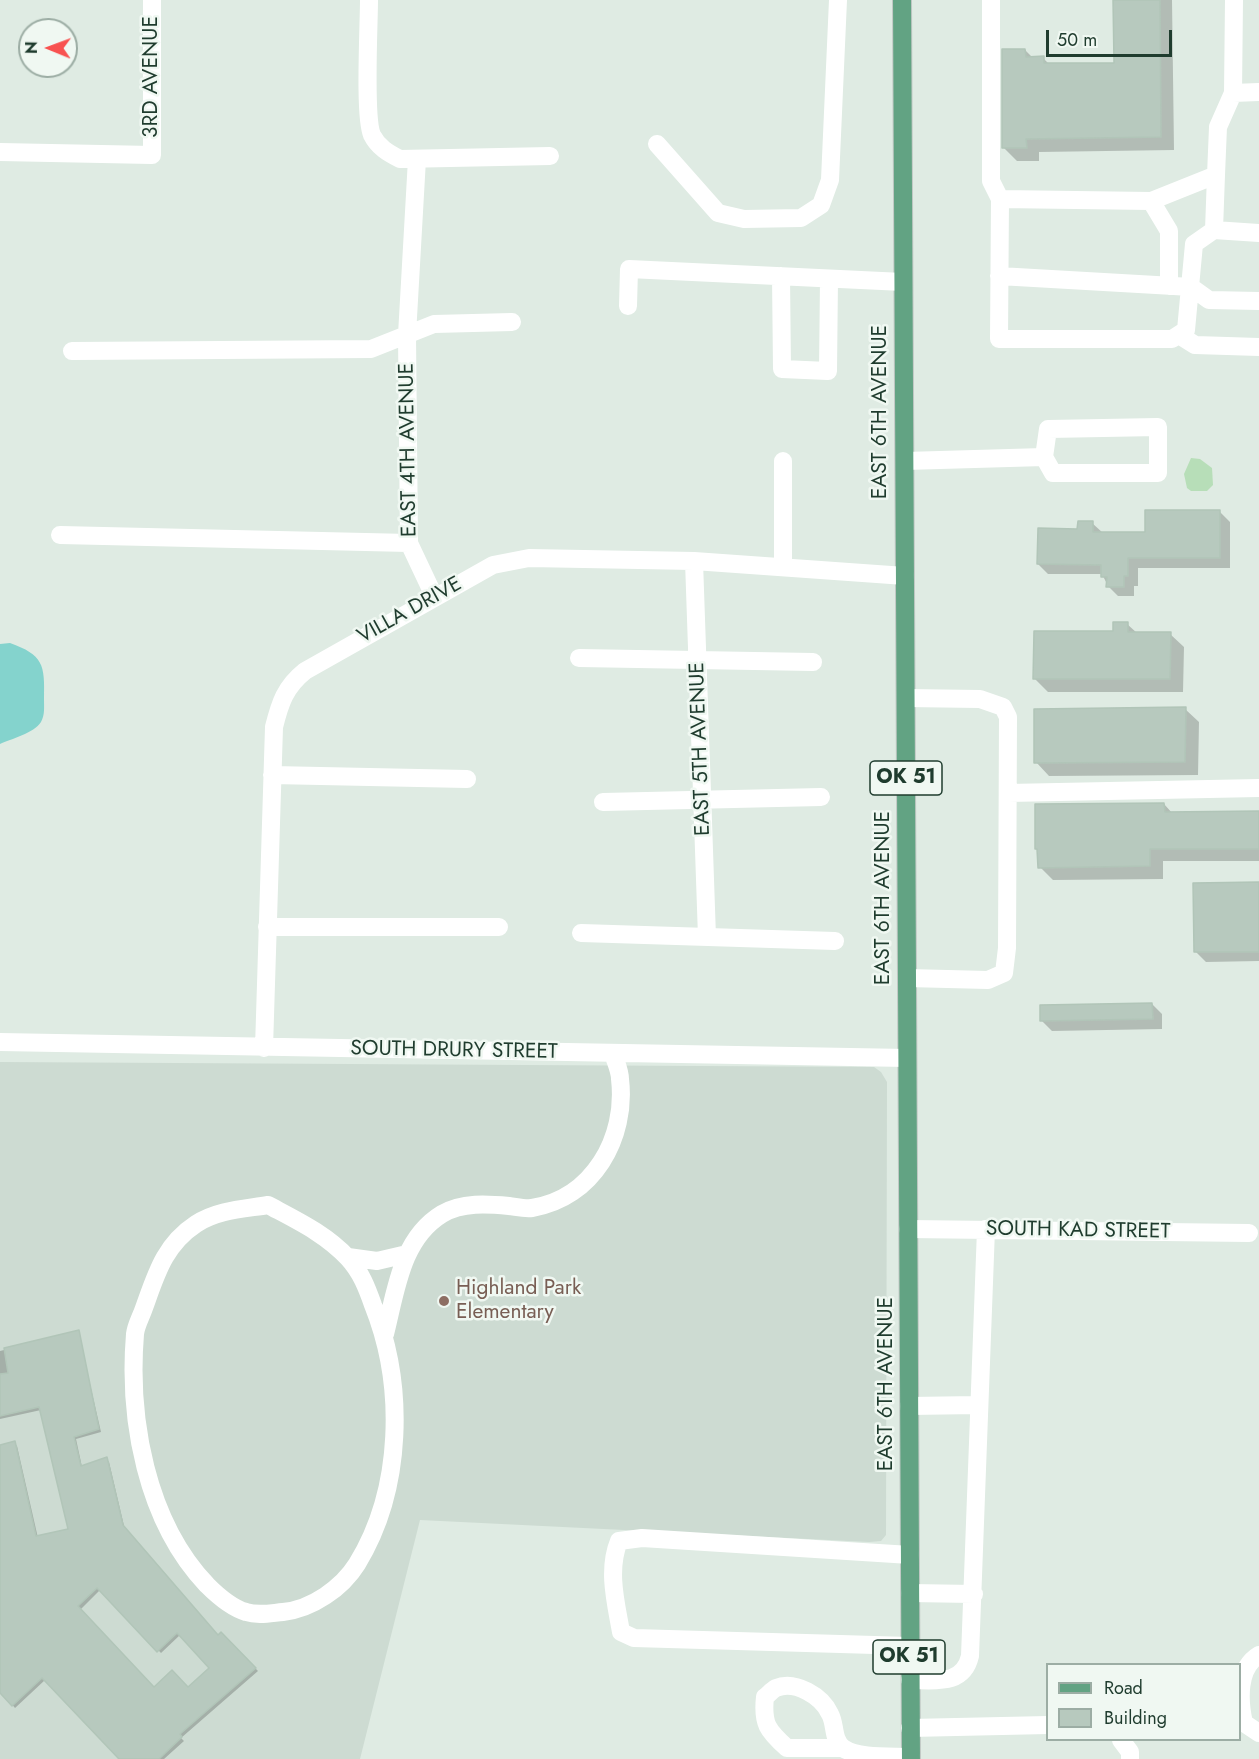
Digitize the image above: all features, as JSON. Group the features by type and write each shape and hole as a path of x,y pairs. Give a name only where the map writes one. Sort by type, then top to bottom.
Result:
{"main road":[{"name":"EAST 6TH AVENUE","path":"902,0 911,1758"}],"street":[{"name":"3RD AVENUE","path":"0,152 152,155 152,0"},
{"path":"369,0 371,134 382,149 399,159 550,156"},
{"path":"657,144 718,213 744,219 801,218 821,205 830,180 838,0"},
{"path":"992,0 991,181 999,200 999,339 1172,339 1186,330 1194,244 1214,230 1259,233"},
{"path":"1214,230 1218,127 1233,93 1234,0"},
{"path":"1233,93 1259,92"},
{"name":"EAST 4TH AVENUE","path":"417,159 407,335 409,543 434,596"},
{"path":"999,200 1151,201 1216,175"},
{"path":"1151,201 1169,231 1169,286"},
{"path":"627,306 629,269 903,282"},
{"path":"781,276 782,369 828,371 829,279"},
{"path":"999,276 1191,287 1209,300 1259,301"},
{"path":"72,351 371,349 434,324 512,322"},
{"path":"1179,334 1195,345 1259,347"},
{"path":"1158,427 1158,473 1053,473 1044,457 1048,429 1158,427"},
{"path":"904,461 1044,457"},
{"path":"783,461 783,567"},
{"path":"60,535 409,543"},
{"name":"VILLA DRIVE","path":"264,1048 274,727 281,699 291,682 305,671 434,596 493,565 529,558 694,561 905,576"},
{"name":"EAST 5TH AVENUE","path":"694,561 707,937"},
{"path":"579,658 813,662"},
{"path":"906,698 980,699 1003,706 1008,717 1008,948 1004,973 988,980 907,978"},
{"path":"272,775 467,778"},
{"path":"1008,793 1259,789"},
{"path":"603,802 821,797"},
{"path":"267,927 499,927"},
{"path":"581,933 835,941"},
{"name":"SOUTH DRURY STREET","path":"0,1042 907,1058"},
{"path":"385,1334 406,1254 422,1230 443,1214 464,1206 530,1209 552,1203 572,1194 597,1172 612,1145 619,1110 621,1078 612,1053"},
{"path":"268,1205 318,1232 348,1257 362,1277 385,1334 392,1376 394,1427 391,1471 369,1541 355,1567 330,1593 297,1611 245,1612 215,1593 202,1580 181,1554 159,1507 144,1460 134,1395 135,1330 154,1276 167,1249 196,1224 218,1213 268,1205"},
{"name":"SOUTH KAD STREET","path":"908,1229 1249,1233"},
{"path":"910,1680 952,1679 961,1676 968,1668 974,1594 978,1405 986,1229"},
{"path":"348,1257 377,1261 406,1254"},
{"path":"909,1406 978,1405"},
{"path":"909,1646 634,1638 621,1632 613,1587 615,1552 620,1541 642,1538 910,1555"},
{"path":"910,1593 974,1594"},
{"path":"1241,1697 1249,1661 1259,1655"},
{"path":"842,1748 834,1734 830,1714 813,1694 794,1687 776,1688 765,1697 763,1712 768,1731 787,1748 842,1748 856,1754 911,1758"},
{"path":"1241,1709 1244,1723 1259,1733"},
{"path":"910,1728 1046,1725"},
{"path":"1122,1741 1130,1752 1130,1759"}],"shaded area":[{"name":"Highland Park Elementary","path":"0,1062 874,1067 881,1072 887,1082 886,1535 881,1541 869,1542 420,1520 360,1759 0,1759"}],"green space":[{"path":"1191,458 1200,459 1212,468 1213,485 1207,491 1191,491 1187,488 1184,474"}],"water":[{"path":"10,643 29,652 40,662 44,677 44,711 38,726 0,744 0,644"}],"building":[{"path":"1113,0 1160,0 1161,137 1026,139 1027,148 1002,148 1002,49 1025,49 1026,57 1044,56 1044,63 1114,63"},
{"path":"1145,510 1220,510 1220,558 1128,558 1128,576 1124,576 1124,587 1106,587 1107,577 1101,577 1101,565 1037,564 1038,528 1077,529 1078,521 1093,521 1093,532 1145,532"},
{"path":"1113,622 1128,622 1128,632 1171,632 1170,679 1033,679 1034,631 1113,631"},
{"path":"1186,707 1185,762 1034,763 1034,709"},
{"path":"1164,803 1165,812 1259,811 1259,849 1150,849 1150,866 1038,868 1037,849 1035,849 1035,804"},
{"path":"1259,882 1259,952 1194,952 1193,883"},
{"path":"1152,1003 1153,1019 1040,1021 1040,1005"},
{"path":"79,1330 99,1429 74,1437 81,1466 107,1457 123,1525 218,1635 221,1632 256,1668 180,1734 182,1737 159,1759 119,1759 42,1678 12,1706 0,1693 0,1445 15,1441 36,1536 68,1529 39,1407 0,1416 0,1374 8,1373 4,1348","holes":["97,1588 157,1652 177,1633 209,1668 188,1687 172,1670 154,1687 78,1606"]}],"place":[{"name":"Highland Park Elementary","path":"444,1301"}]}
